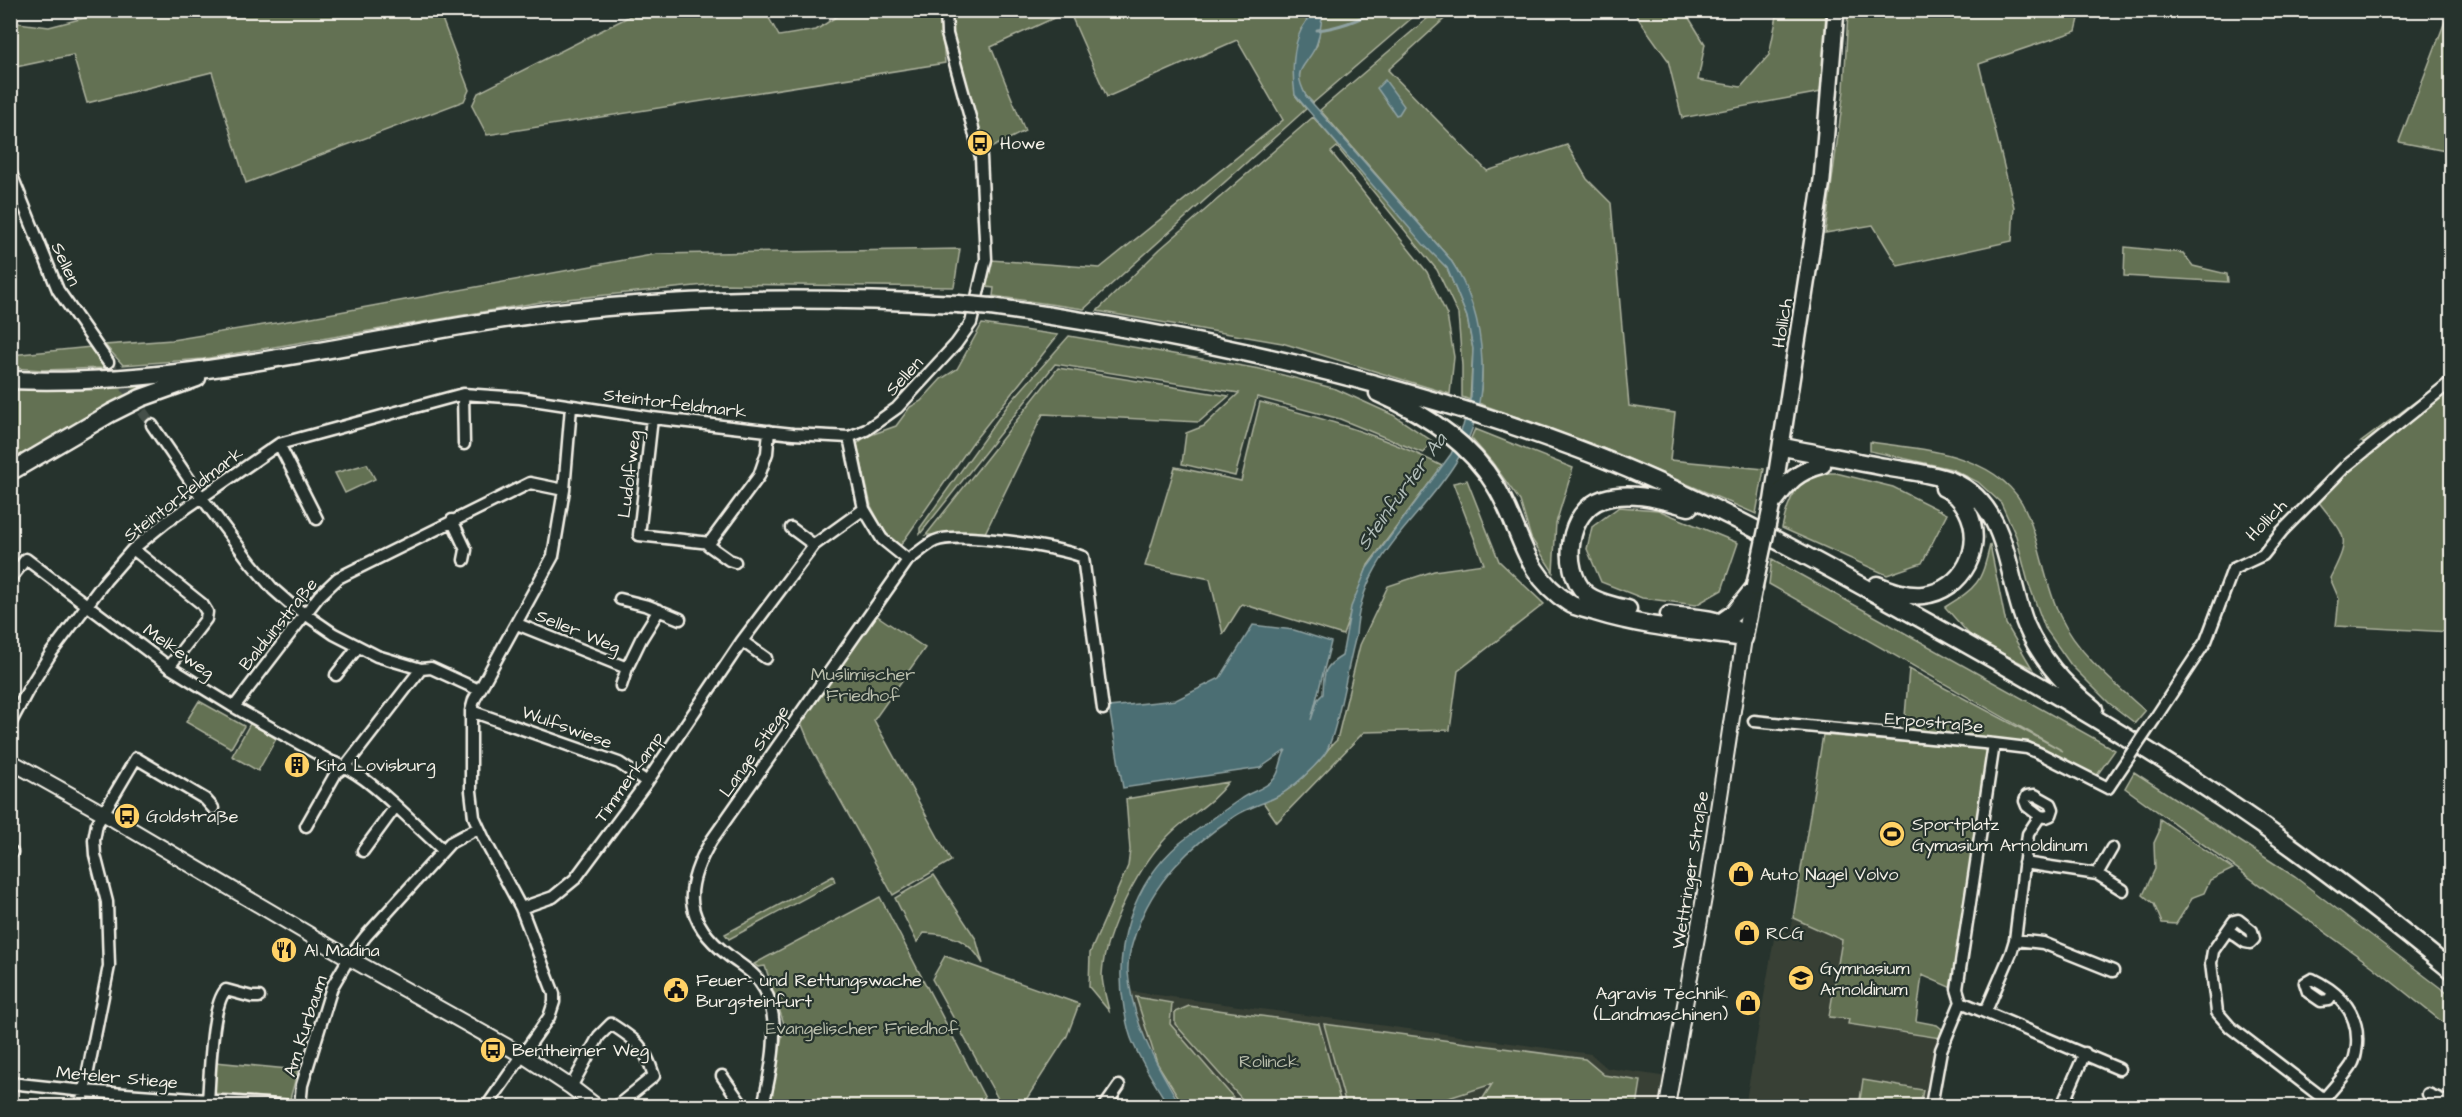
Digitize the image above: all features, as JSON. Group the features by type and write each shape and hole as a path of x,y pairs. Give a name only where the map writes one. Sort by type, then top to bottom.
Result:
{"highway":[{"path":"10,380 125,378 230,366 485,322 627,305 797,298 991,307 1098,323 1322,369 1440,403 1581,450 1666,486 1823,564 1995,660 2129,739 2224,799 2408,934 2451,971"},
{"path":"10,472 129,404 230,366"},
{"path":"1322,369 1429,419 1458,442 1484,468 1507,509 1532,566 1546,586 1571,605 1615,618 1744,638"},
{"path":"1497,422 1532,440 1689,507 1822,573 2112,737 2295,862 2451,980"},
{"path":"1782,447 1795,458 1822,465 1931,483 1949,489 1961,500 1969,514 1975,543 1970,561 1959,577 1947,586 1924,595 1893,591 1823,564"},
{"path":"1782,447 1929,474 1953,482 1972,494 1995,520 2026,626 2039,651 2069,687 2118,726 2129,739"},
{"path":"1772,504 1791,480 1804,470 1822,465"},
{"path":"1689,507 1652,498 1624,495 1601,499 1586,511 1573,530 1571,551 1573,573 1586,594 1615,607 1720,623 1735,628 1744,638"},
{"path":"1720,623 1739,608 1754,588"}],"main road":[{"name":"Hollich","path":"1744,638 1782,447 1822,180 1836,10"},
{"name":"Wettringer Straße","path":"1667,1107 1708,875 1744,638"},
{"path":"10,761 349,958 524,1056 571,1087 596,1107"}],"street":[{"name":"Sellen","path":"849,437 866,430 897,408 956,344 971,323 986,259 981,157 947,34 946,10"},
{"name":"Sellen","path":"10,171 58,290 108,362"},
{"name":"Hollich","path":"1994,744 2027,748 2041,753 2108,788 2206,640 2233,569 2263,555 2282,531 2345,468 2451,381"},
{"name":"Steintorfeldmark","path":"10,724 51,653 133,549 166,522 279,444 463,394 520,398 652,418 849,437"},
{"path":"463,394 464,444"},
{"path":"564,490 571,406"},
{"name":"Ludolfweg","path":"652,418 639,535 710,543"},
{"path":"152,425 202,498 264,579 289,603 358,647 377,656 421,669 431,668 479,690 471,711 472,805 478,828 521,908 551,985 554,1002 549,1017 487,1107"},
{"path":"735,562 708,545 759,476 767,453 769,431"},
{"path":"849,437 864,509 882,539 908,560"},
{"path":"279,444 318,519"},
{"name":"Balduinstraße","path":"234,707 327,587 339,578 530,483 564,490"},
{"name":"Seller Weg","path":"479,690 517,624 555,548 564,490"},
{"name":"Timmerkamp","path":"521,908 553,897 575,879 647,782 742,641 814,545 864,509"},
{"path":"452,520 466,550 464,560"},
{"path":"791,528 814,545"},
{"name":"Lange Stiege","path":"763,1107 773,1047 770,1003 765,991 751,971 714,945 703,931 691,898 691,886 698,863 711,841 908,560 936,540 956,539 1008,542 1083,557 1104,710"},
{"path":"133,549 202,604 207,612 206,619 169,667"},
{"name":"Melkeweg","path":"10,579 26,559 169,667 234,707 332,762 346,766 396,806"},
{"path":"620,599 659,610 680,619"},
{"name":"Seller Weg","path":"621,686 641,639 659,610"},
{"name":"Seller Weg","path":"517,624 627,668"},
{"path":"742,641 766,658"},
{"path":"336,675 358,647"},
{"path":"306,826 336,773 346,766 421,669"},
{"name":"Wulfswiese","path":"471,711 619,763 647,782"},
{"name":"Erpostraße","path":"1754,721 1994,744 1957,989 1961,1002 1941,1050 1931,1107"},
{"path":"81,1107 109,966 107,902 95,855 94,840 97,824 136,758 205,798 213,808"},
{"path":"363,851 396,806 443,850"},
{"path":"1986,1011 2015,940 2028,834 2040,816"},
{"name":"Am Kurbaum","path":"300,1107 302,1085 332,987 349,958 443,850 450,843 478,828"},
{"path":"2097,874 2112,848"},
{"path":"2024,863 2097,874 2123,890"},
{"path":"2228,930 2211,957 2217,1012 2230,1027 2322,1103 2352,1065 2357,1047 2357,1025 2348,1005 2333,993"},
{"path":"2015,940 2043,943 2113,971"},
{"path":"208,1101 214,1023 220,995 226,990 252,998 259,997"},
{"path":"1961,1002 2120,1069"},
{"path":"571,1087 599,1036 611,1024 636,1040 648,1059 654,1076 617,1107"},
{"path":"2062,1107 2085,1053"},
{"path":"722,1076 743,1107"},
{"name":"Meteler Stiege","path":"10,1083 222,1104 292,1107"},
{"path":"1106,1107 1119,1086"},
{"path":"2428,1094 2451,1104"}],"shaded area":[{"name":"Gymnasium Arnoldinum","path":"1793,918 1842,940 1849,1024 1940,1038 1934,1054 1925,1106 1745,1106 1776,927 1789,933"},
{"path":"1128,991 1591,1054 1607,1068 1668,1077 1662,1106 1178,1106 1151,1065"}],"green space":[{"path":"642,10 765,11 779,36 816,30 845,11 940,11 945,63 487,135 472,106 478,93"},
{"path":"111,11 439,11 469,90 464,101 246,183 212,72 87,103 73,55 11,68 11,22 49,27"},
{"path":"951,11 1069,11 991,47 1025,131 985,151 951,34"},
{"path":"1069,11 1311,11 1301,29 1295,95 1306,109 1084,309 993,296 994,288 986,287 991,260 1100,268 1283,120 1237,40 1107,97"},
{"path":"1323,11 1420,11 1313,103 1306,96 1299,82 1300,70 1317,45"},
{"path":"1436,11 1453,11 1388,70 1487,171 1567,145 1587,179 1611,203 1629,406 1675,413 1670,460 1764,469 1756,514 1618,454 1478,403 1482,369 1477,329 1458,273 1450,259 1320,110"},
{"path":"1633,11 1691,11 1686,13 1705,44 1698,80 1741,87 1769,55 1778,11 1826,11 1821,92 1682,118 1668,60"},
{"path":"1848,11 2081,11 2076,31 1979,64 2014,207 2012,241 1898,266 1873,225 1825,233 1844,90"},
{"path":"2449,11 2452,11 2451,152 2399,142"},
{"path":"1313,117 1447,268 1467,317 1473,349 1470,400 1462,397 1458,314 1437,270 1337,147 1331,152 1427,272 1447,315 1454,357 1450,394 1282,343 1097,311 1160,249"},
{"path":"2125,247 2183,253 2193,266 2227,274 2228,282 2124,276"},
{"path":"960,249 954,287 715,284 547,301 203,359 123,365 105,345 172,340 312,317 657,254"},
{"path":"982,324 1058,335 973,442 900,546 885,532 871,506 857,444 865,437 896,426 910,407 921,401 941,379 957,369"},
{"path":"1069,336 1260,369 1336,389 1393,415 1432,441 1423,453 1340,419 1257,397 1235,476 1182,464 1186,433 1204,426 1239,393 1055,364 920,534 920,528 1008,405"},
{"path":"91,347 105,368 43,370 11,368 11,355"},
{"path":"1058,368 1229,396 1199,422 1043,414 984,535 926,535"},
{"path":"2451,375 2451,632 2336,626 2339,599 2330,578 2341,553 2343,537 2318,501 2347,472 2381,445 2361,442"},
{"path":"175,380 11,468 10,390"},
{"path":"1260,402 1353,429 1442,466 1368,565 1343,635 1242,604 1223,634 1210,579 1145,566 1175,467 1241,481"},
{"path":"1475,429 1573,468 1556,523 1553,572 1531,538 1520,501 1492,462 1471,438"},
{"path":"1870,442 1936,452 1958,458 1980,466 1999,477 2014,492 2031,524 2060,616 2087,655 2109,679 2145,711 2135,723 2109,703 2071,665 2045,628 2028,582 2016,536 2001,503 1978,482 1952,469 1870,451"},
{"path":"367,464 375,479 345,493 335,473"},
{"path":"1836,473 1893,487 1947,514 1922,563 1887,575 1782,528 1795,491 1805,479 1814,474"},
{"path":"1467,480 1499,561 1544,604 1458,671 1450,730 1364,732 1277,822 1263,802 1299,780 1337,740 1360,645 1388,586 1434,571 1484,564 1453,483"},
{"path":"1619,507 1658,510 1738,543 1722,590 1696,605 1642,598 1601,582 1587,549 1592,527"},
{"path":"1990,545 2006,624 2032,668 1975,641 1945,607 1965,594 1976,583 1984,568"},
{"path":"1772,559 2115,750 2095,778 2033,745 1904,728 1909,669 2063,751 1769,584"},
{"name":"Muslimischer Friedhof","path":"876,615 925,648 874,720 951,861 893,895 813,751 800,720"},
{"path":"199,701 244,726 231,748 186,722"},
{"path":"251,722 276,739 258,771 232,756"},
{"name":"Sportplatz Gymasium Arnoldinum","path":"1823,735 1991,750 1954,989 1922,975 1916,1021 1937,1025 1942,1029 1940,1038 1848,1024 1849,1019 1829,1017 1842,940 1793,918"},
{"path":"2134,772 2295,877 2451,996 2451,1029 2372,966 2125,788"},
{"path":"1228,782 1216,796 1173,831 1161,844 1126,898 1109,938 1104,957 1102,979 1109,1011 1089,987 1090,953 1128,866 1130,850 1126,799"},
{"path":"2160,819 2233,869 2210,880 2204,893 2193,897 2176,924 2162,923 2154,904 2143,895 2155,869 2154,843 2159,832"},
{"path":"934,875 976,939 983,964 972,949 958,939 924,933 917,942 895,898"},
{"path":"833,876 835,882 729,939 725,934"},
{"name":"Evangelischer Friedhof","path":"880,897 989,1106 770,1106 784,1024 765,966 758,967 754,964"},
{"path":"945,956 1079,1004 1067,1036 1022,1106 1002,1106 932,979"},
{"name":"Rolinck","path":"1136,997 1172,1003 1170,1024 1233,1097 1220,1106 1184,1106 1157,1063"},
{"name":"Rolinck","path":"1189,1006 1319,1024 1341,1103 1329,1106 1231,1106 1242,1099 1175,1024 1175,1012"},
{"name":"Rolinck","path":"1324,1024 1585,1059 1604,1075 1641,1081 1637,1106 1478,1106 1492,1084 1424,1106 1340,1106 1346,1105"},
{"path":"215,1062 298,1070 290,1099 212,1093"},
{"path":"1863,1080 1923,1090 1920,1106 1859,1106"}],"water":[{"path":"1311,11 1323,11 1317,44 1300,75 1306,96 1450,259 1473,307 1482,360 1481,387 1477,413 1456,462 1441,484 1393,542 1379,562 1368,584 1360,608 1338,717 1324,755 1286,791 1240,813 1203,839 1163,881 1143,914 1131,947 1128,972 1140,1026 1154,1058 1181,1106 1169,1106 1137,1051 1126,1021 1121,985 1121,962 1130,918 1138,897 1163,859 1209,821 1243,797 1270,783 1278,772 1286,750 1260,768 1123,788 1109,707 1176,700 1220,678 1253,625 1294,630 1331,642 1311,720 1318,699 1323,694 1325,672 1342,656 1351,607 1367,568 1451,454 1463,426 1471,397 1473,349 1467,317 1447,268 1423,244 1295,95 1293,70 1295,52 1302,28"},
{"path":"1385,80 1404,106 1399,114 1396,115 1377,88"}],"waterway":[{"path":"1317,30 1348,23 1375,10"}],"tunnel":[{"path":"108,362 152,425"}],"place":[{"name":"Howe","path":"980,143"},
{"name":"Kita Lovisburg","path":"297,765"},
{"name":"Goldstraße","path":"127,816"},
{"name":"Sportplatz Gymasium Arnoldinum","path":"1892,834"},
{"name":"Auto Nagel Volvo","path":"1741,874"},
{"name":"RCG","path":"1747,933"},
{"name":"Al Madina","path":"284,950"},
{"name":"Gymnasium Arnoldinum","path":"1801,978"},
{"name":"Feuer- und Rettungswache Burgsteinfurt","path":"676,990"},
{"name":"Agravis Technik (Landmaschinen)","path":"1748,1003"},
{"name":"Bentheimer Weg","path":"493,1050"}],"water label":[{"name":"Steinfurter Aa","path":"1401,491"}]}
